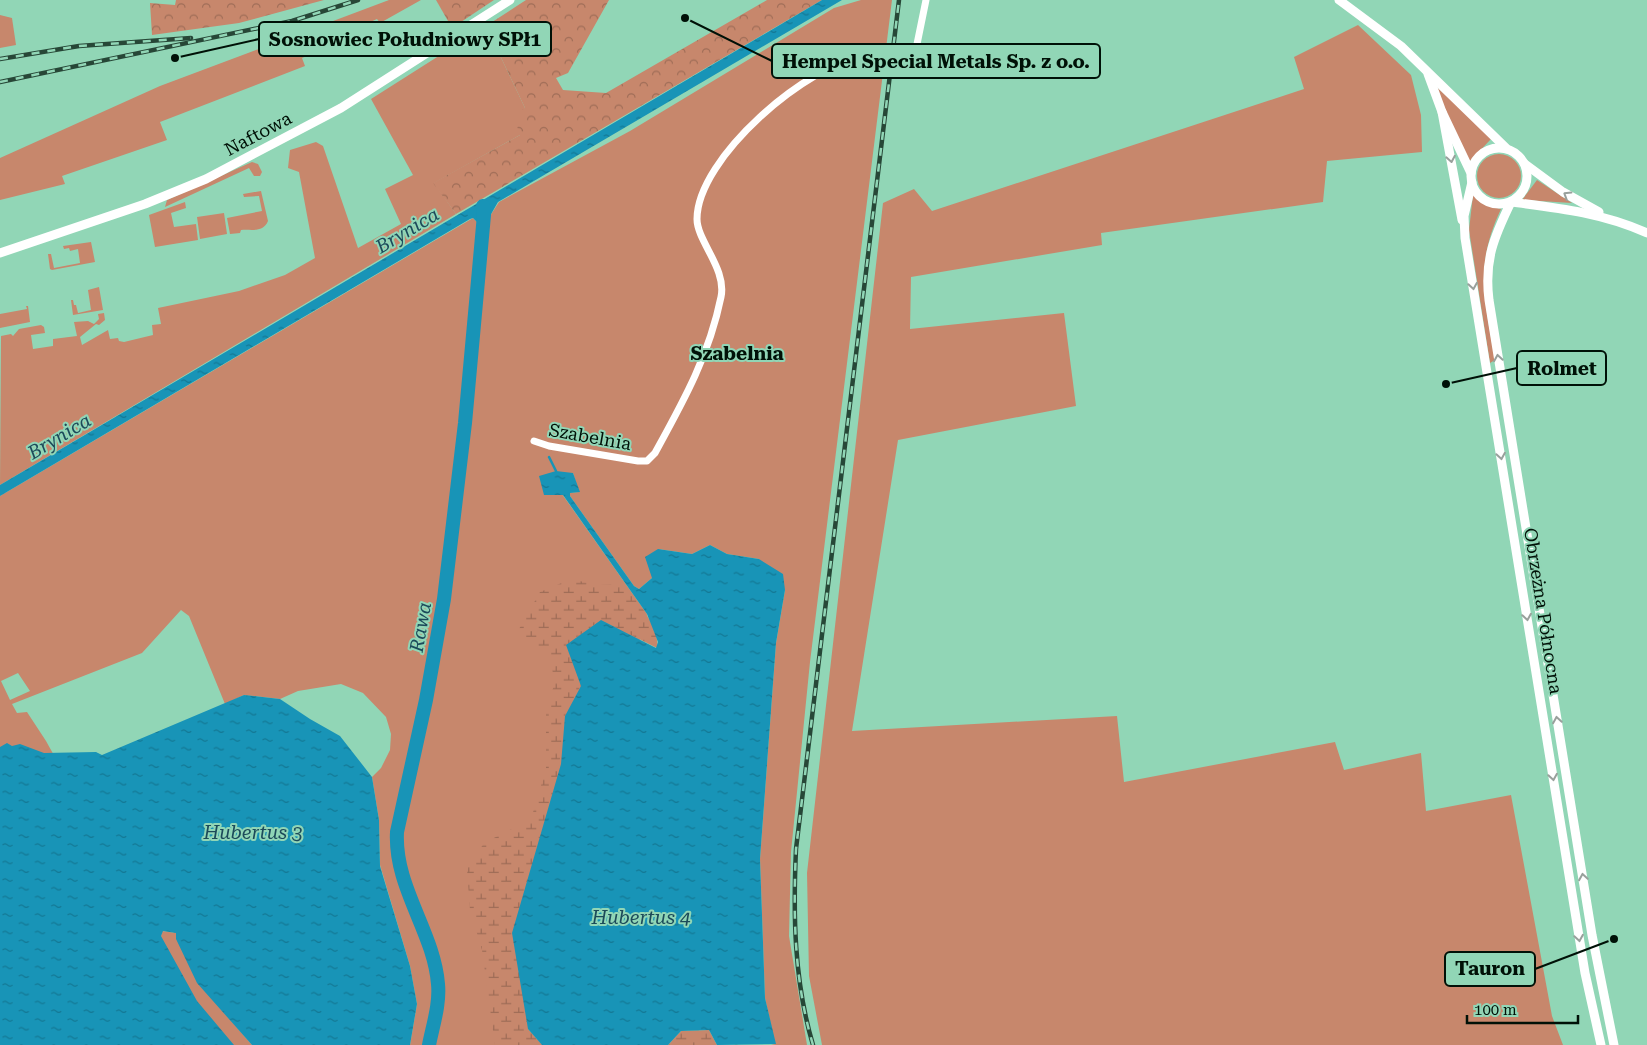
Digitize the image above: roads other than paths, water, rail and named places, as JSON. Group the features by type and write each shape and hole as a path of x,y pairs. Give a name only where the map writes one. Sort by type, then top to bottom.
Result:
{"street":[{"name":"Naftowa","path":"0,253 145,204 222,171 341,108 510,0"},
{"path":"900,60 908,59 916,48 926,0"},
{"path":"1340,0 1401,46 1506,148 1515,152 1525,164 1563,192 1610,218 1647,233"},
{"name":"Szabelnia","path":"534,441 558,448 638,461 647,461 655,454 696,378 722,295 720,275 697,221 698,204 704,189 739,137 768,108 805,81 856,58 868,55 888,58"},
{"path":"1427,72 1477,193 1484,200 1493,203 1511,202 1573,209 1610,218"},
{"path":"1442,112 1465,238"},
{"path":"1471,177 1477,158 1483,153 1498,148 1506,148"},
{"path":"1511,202 1526,186 1525,164"},
{"name":"Obrzeżna Północna","path":"1471,177 1464,216 1465,238 1585,973 1600,1045"},
{"name":"Obrzeżna Północna","path":"1511,202 1492,246 1487,278 1603,1000 1614,1045"},
{"path":"1496,426 1510,424"},
{"path":"1540,698 1553,696"}],"water":[{"path":"822,0 842,0 498,202 490,216 484,212 478,223 473,218 470,219 0,496 0,485"},
{"name":"Hubertus 4","path":"556,471 573,473 580,492 570,493 570,496 634,586 639,589 652,578 645,557 658,549 692,554 710,545 727,554 759,559 783,574 785,590 776,643 760,859 765,998 776,1044 717,1045 709,1030 681,1031 668,1045 542,1045 528,1029 512,933 561,764 565,716 581,686 566,645 601,620 656,648 658,642 647,614 563,495 544,495 539,476"},
{"name":"Hubertus 3","path":"244,695 280,699 340,736 372,777 379,820 380,866 410,966 417,1004 410,1045 252,1045 197,983 176,939 176,933 163,931 161,936 197,1001 234,1045 0,1045 0,747 7,743 12,746 20,744 44,753 96,752 102,755"}],"waterway":[{"name":"Rawa","path":"429,1045 437,1007 438,984 429,946 402,872 397,832 426,700 444,599 465,423 484,215 483,206"},
{"path":"549,457 556,471"}],"railway":[{"path":"0,82 292,21 358,0"},
{"path":"813,1045 798,972 795,923 796,849 899,0"},
{"path":"0,59 79,46 191,38"}],"place":[{"name":"Hempel Special Metals Sp. z o.o.","path":"685,18"},
{"name":"Sosnowiec Południowy SPł1","path":"175,58"},
{"name":"Rolmet","path":"1446,384"},
{"name":"Tauron","path":"1614,939"}],"district":[{"name":"Szabelnia","path":"737,353"}],"water label":[{"name":"Brynica","path":"407,230"},
{"name":"Brynica","path":"59,436"}]}
